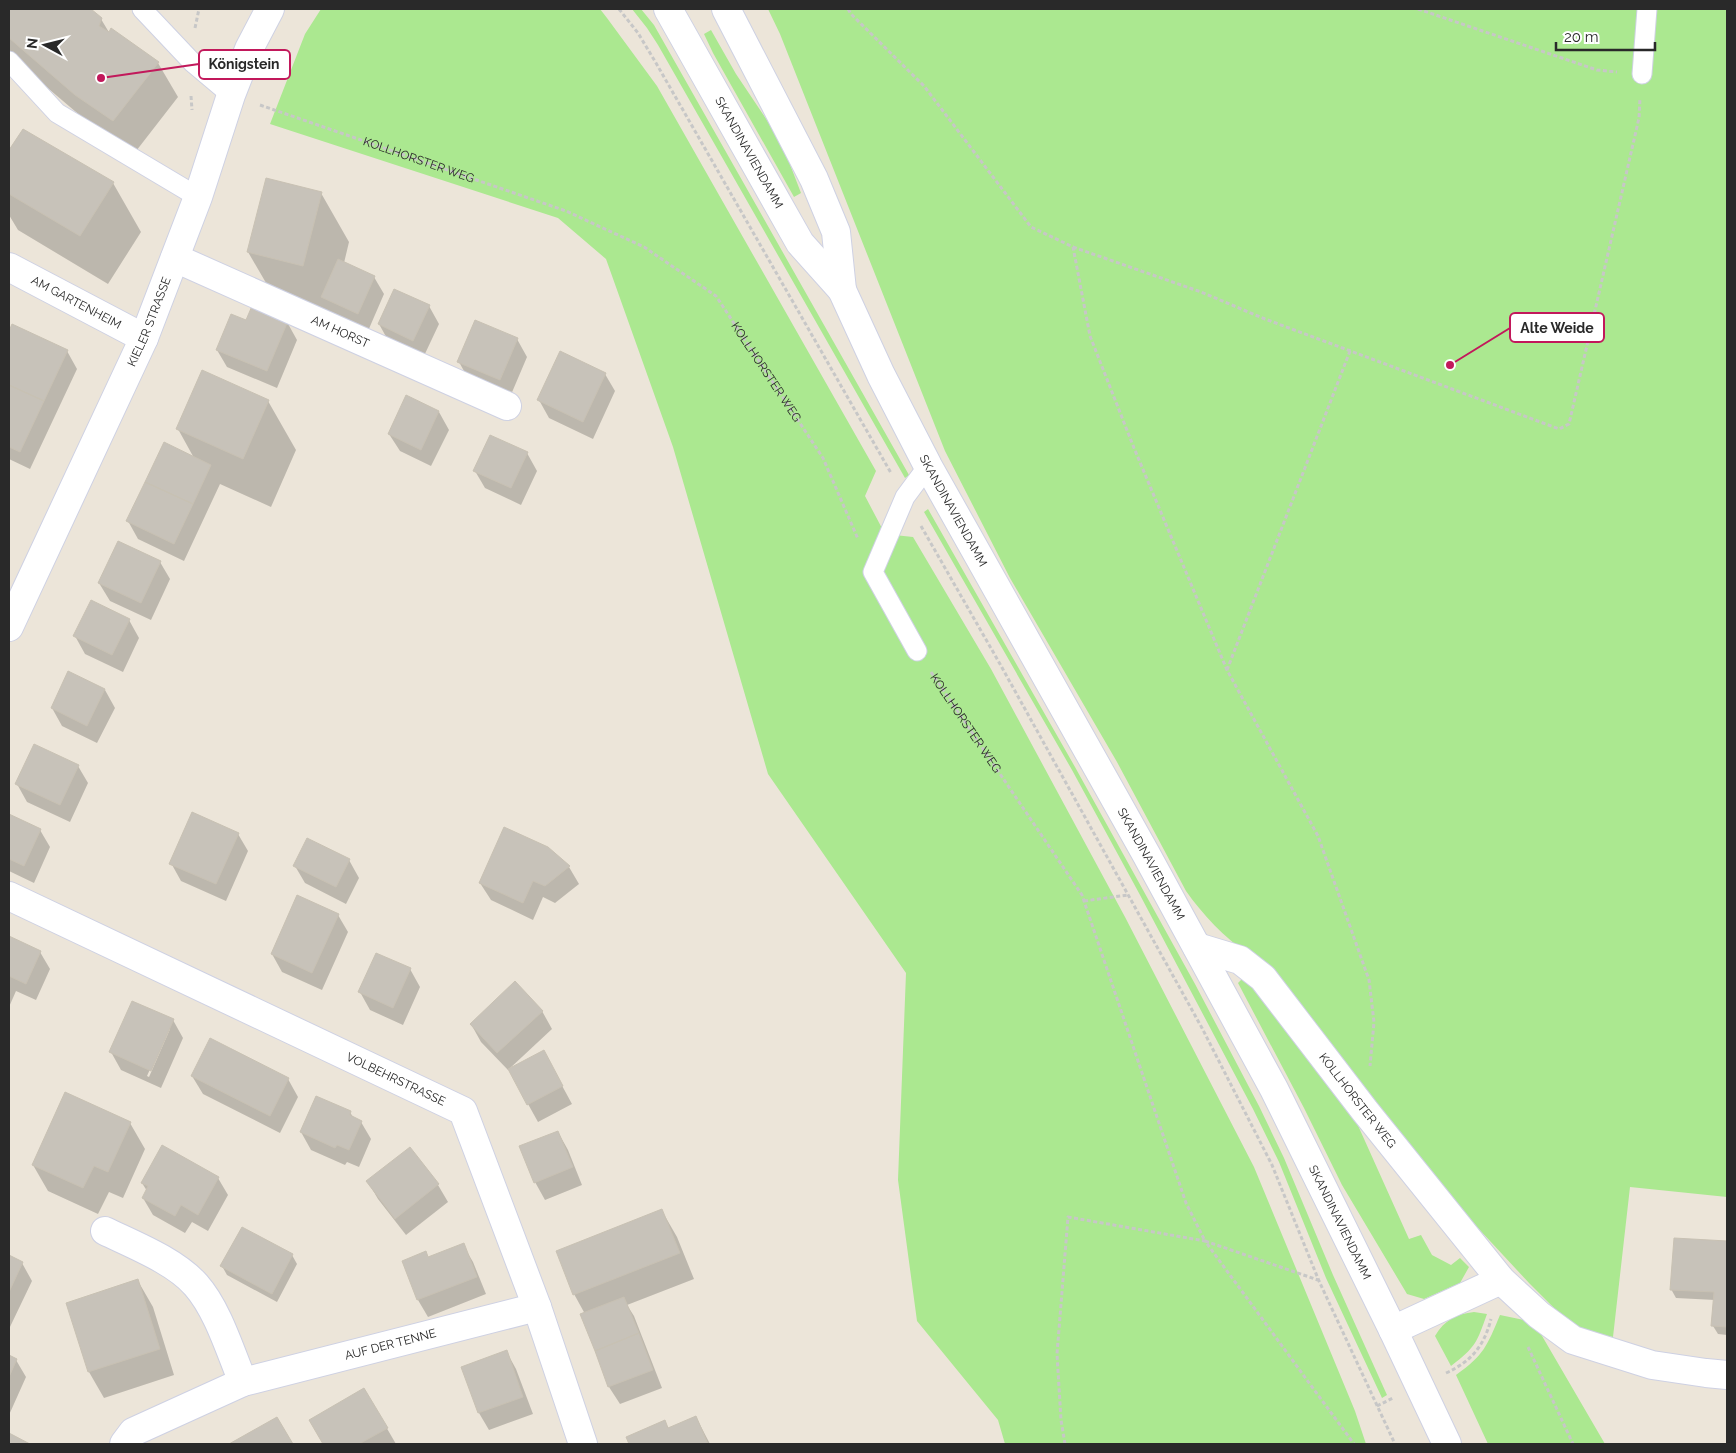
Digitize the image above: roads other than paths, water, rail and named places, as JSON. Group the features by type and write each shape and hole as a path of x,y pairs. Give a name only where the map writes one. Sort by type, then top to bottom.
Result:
{"street":[{"name":"KIELER STRASSE","path":"9,627 144,338 198,197 231,95 250,49 270,9"},
{"name":"SKANDINAVIENDAMM","path":"668,9 800,243 842,290 881,375 928,466 1197,947 1274,1090 1393,1330 1446,1444"},
{"name":"SKANDINAVIENDAMM","path":"726,9 814,179 836,232 842,290"},
{"name":"AM HORST","path":"175,258 507,406"},
{"name":"AM GARTENHEIM","path":"9,267 144,338"},
{"name":"VOLBEHRSTRASSE","path":"9,896 463,1111 537,1307 584,1444"},
{"name":"KOLLHORSTER WEG","path":"1197,947 1240,960 1263,978 1365,1111 1501,1280 1539,1315 1573,1340 1652,1365 1706,1374 1727,1375"},
{"path":"105,1231 168,1263 196,1285 214,1312 243,1382"},
{"path":"1393,1330 1501,1280"},
{"name":"AUF DER TENNE","path":"124,1444 133,1432 243,1382 537,1307"}],"lane":[{"path":"142,9 193,63 231,95"},
{"path":"1642,74 1647,9"},
{"path":"9,61 57,113 198,197"},
{"path":"916,651 872,572 905,497 928,466"}],"place":[{"name":"Königstein","path":"101,78"},
{"name":"Alte Weide","path":"1450,365"}]}
